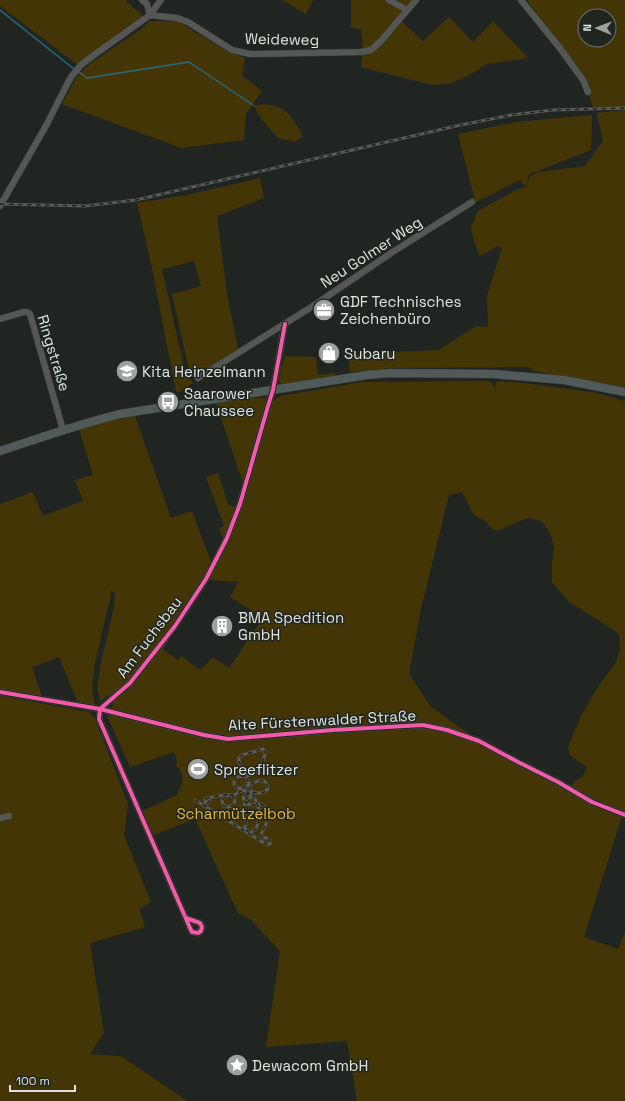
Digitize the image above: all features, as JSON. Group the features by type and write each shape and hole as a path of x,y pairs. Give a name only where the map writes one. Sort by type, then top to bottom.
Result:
{"main road":[{"path":"0,451 98,419 120,414 367,375 470,373 500,374 550,378 625,392"}],"street":[{"path":"142,0 147,4 150,15"},
{"path":"0,206 47,124 71,77 81,65 150,15 160,0"},
{"path":"389,0 407,10"},
{"name":"Weideweg","path":"150,15 177,18 188,22 232,50 250,54 361,52 371,50 380,42 416,0"},
{"path":"521,0 559,47 583,80 588,92"},
{"name":"Neu Golmer Weg","path":"198,378 285,324 391,253 472,202"},
{"name":"Ringstraße","path":"0,319 24,312 30,314 63,430"},
{"path":"273,390 285,324"},
{"name":"Am Fuchsbau","path":"100,709 130,683 175,626 209,573 227,538 240,504 273,390"},
{"name":"Alte Fürstenwalder Straße","path":"0,692 100,709 204,736 228,739 333,730 423,726 447,730 479,741 558,782 592,802 625,815"},
{"path":"100,709 99,719 192,932 198,933 201,931 202,927 200,923 186,918"},
{"path":"0,818 9,816"}],"green space":[{"path":"0,0 125,0 143,15 78,65 0,6"},
{"path":"282,0 313,0 306,14"},
{"path":"351,0 412,0 397,17 423,41 449,17 473,42 493,21 528,58 487,64 450,84 433,85 361,67 363,49 361,29 351,28"},
{"path":"527,0 625,0 625,107 593,107 583,76"},
{"path":"150,21 177,21 230,53 245,58 242,75 262,91 246,114 244,140 181,148 62,104 76,78 88,65 140,30"},
{"path":"253,105 267,105 281,108 290,116 303,136 294,142 278,138 262,120"},
{"path":"625,110 625,387 533,371 528,367 391,368 350,372 348,355 439,350 476,326 488,327 487,296 502,248 498,246 480,256 474,242 471,227 478,211 514,191 527,186 530,176 539,172 585,166 603,141 597,113"},
{"path":"592,115 591,150 530,174 527,184 523,185 522,182 517,181 473,204 471,200 474,197 458,134 516,122"},
{"path":"260,178 264,198 217,216 227,294 238,349 197,376 193,376 189,370 172,294 201,286 194,261 162,269 185,372 193,383 179,392 176,392 152,268 137,203 187,195"},
{"path":"285,356 316,357 318,375 335,373 336,377 283,385 279,382 279,377"},
{"name":"Scharmützelbob","path":"490,381 495,388 497,381 524,383 597,393 625,401 625,813 594,800 572,787 573,782 583,776 587,767 570,755 568,747 580,718 597,689 616,662 620,649 619,634 569,602 552,582 554,547 550,532 541,521 530,518 519,521 500,530 494,530 485,521 474,515 462,492 449,495 421,609 409,674 431,707 482,743 622,816 584,937 618,949 625,932 625,1101 357,1101 347,1041 266,1047 280,951 251,920 238,913 195,819 154,835 142,811 177,795 183,779 181,772 178,767 176,767 177,761 174,752 130,767 108,718 114,701 108,695 100,702 97,687 114,607 115,593 111,591 110,602 95,663 92,688 95,705 92,706 78,703 59,657 32,667 42,697 0,689 0,504 33,492 43,516 83,501 75,480 93,475 79,429 135,416 171,518 192,511 211,562 223,539 219,529 224,526 206,477 218,473 228,504 235,507 243,483 216,403 252,398 274,400 280,396 362,382","holes":["208,580 238,582 230,597 263,618 229,668 212,657 204,667 199,669 181,656 178,660 163,649"]},
{"path":"0,696 89,712 95,719 128,804 124,835 151,902 139,909 145,927 90,943 104,1033 90,1054 121,1056 187,1101 0,1101 0,822 11,819 0,817"}],"waterway":[{"path":"0,10 74,69"},
{"path":"79,72 87,78 189,62 253,105"}],"railway":[{"path":"0,204 85,206 136,200 456,126 511,115 553,110 625,108"},
{"path":"195,800 264,843 268,845 270,844 270,841 267,838 263,838 261,835 269,815 266,807 261,804 258,804 256,805 248,804 246,803 244,801 243,798 246,795 249,793 252,793 262,793 265,792 268,789 267,784 264,781 257,781 253,783 249,785 245,787 238,788 234,783 236,777 245,776 247,776 248,776 259,769 263,761 265,750 263,749 239,757 239,761 245,774 248,781 250,788 253,794 256,801 258,807 261,814 256,829 250,833 247,831 245,828 245,817 241,812 243,806 246,804 246,803 250,799 250,796 249,794 248,793 247,792 241,791 234,795 232,795 231,795 230,795 228,795 226,796 222,800 223,805 229,807 234,804 235,799 231,795 230,795 225,795 208,798 206,799 205,802 208,803 209,799 207,798 205,799"}],"cycle path":[{"path":"186,918 200,923 202,927 201,931 198,933 192,932 190,928 99,719 100,709 130,683 175,626 206,579 227,538 240,504 273,390 285,324"},
{"path":"0,692 100,709 204,735 228,739 333,730 423,725 447,730 479,741 558,782 592,802 625,815"}],"place":[{"name":"GDF Technisches Zeichenbüro","path":"324,310"},
{"name":"Subaru","path":"329,353"},
{"name":"Kita Heinzelmann","path":"127,371"},
{"name":"Saarower Chaussee","path":"168,402"},
{"name":"BMA Spedition GmbH","path":"222,626"},
{"name":"Spreeflitzer","path":"198,769"},
{"name":"Dewacom GmbH","path":"237,1065"}]}
